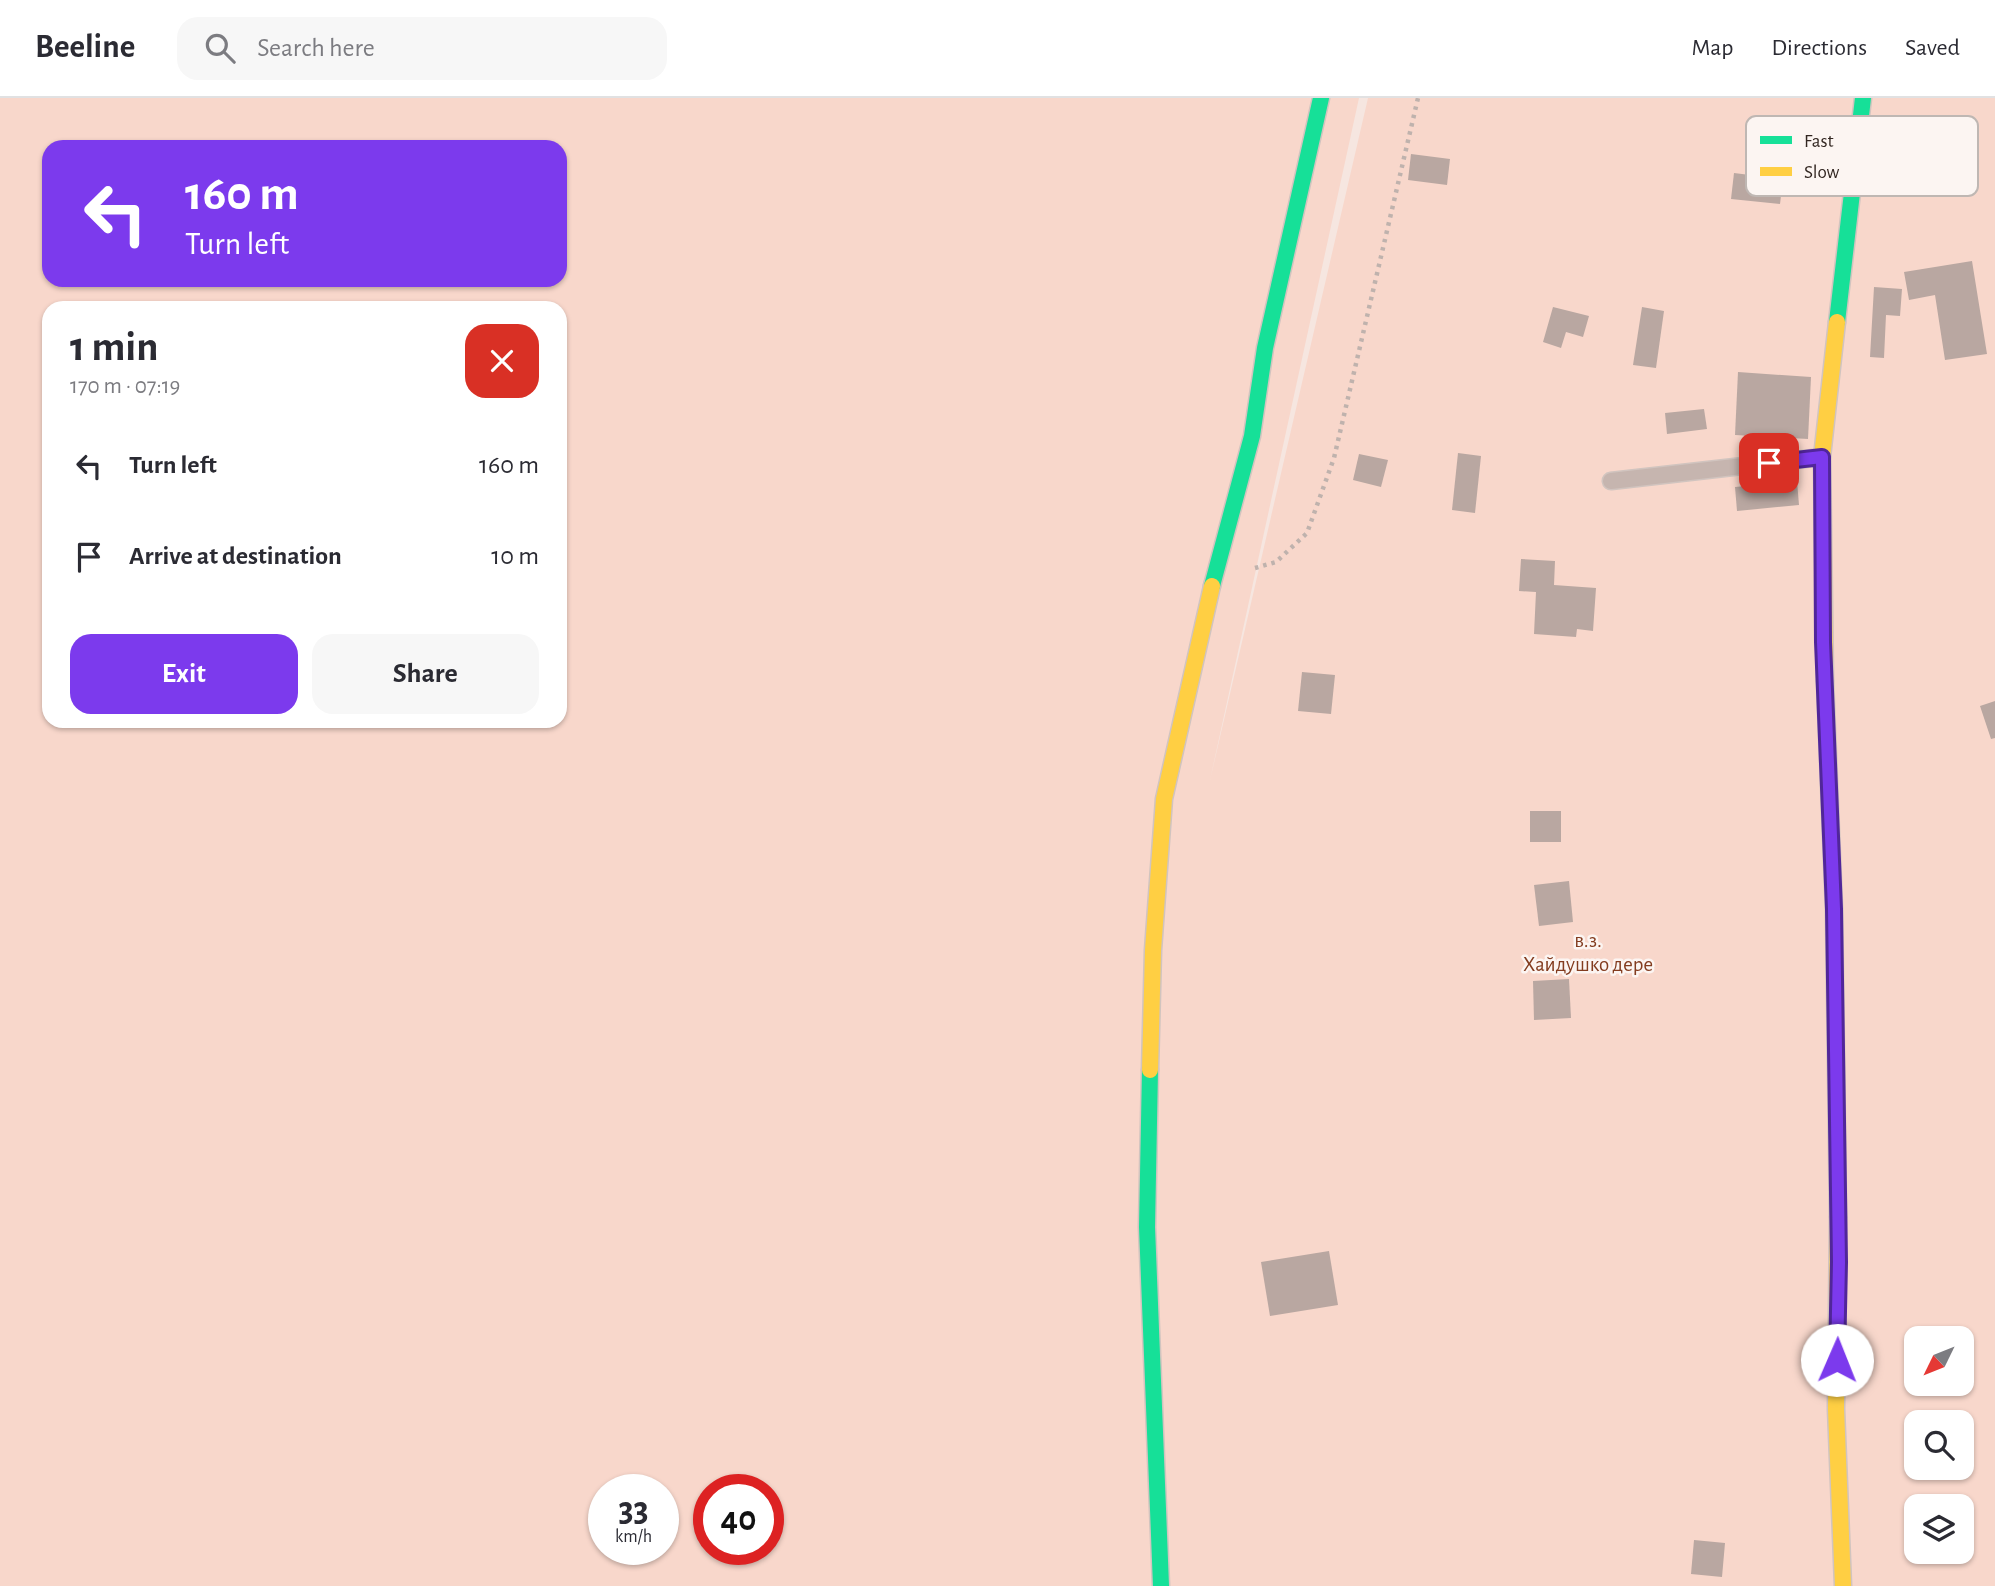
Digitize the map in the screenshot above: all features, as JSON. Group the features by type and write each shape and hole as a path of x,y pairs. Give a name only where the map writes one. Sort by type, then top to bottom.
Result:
{"street":[{"path":"1161,1586 1147,1227 1153,950 1164,799 1213,580 1252,436 1265,348 1321,98"},
{"path":"1861,116 1863,98"},
{"path":"1843,1586 1836,1409 1839,1248 1834,909 1823,642 1822,457 1852,196"}],"lane":[{"path":"1611,481 1822,457"}],"path":[{"path":"1213,580 1276,562 1307,533 1334,458 1418,98"}],"green space":[{"name":"в.з. Хайдушко дере","path":"0,98 1359,98 1210,780 1368,98 1995,98 1995,1586 0,1586"}],"building":[{"path":"1411,154 1450,159 1447,185 1408,180"},
{"path":"1734,173 1746,174 1746,196 1781,196 1780,204 1731,199"},
{"path":"1972,261 1987,354 1945,360 1935,295 1909,300 1904,272"},
{"path":"1874,287 1902,289 1900,316 1886,315 1884,358 1870,357"},
{"path":"1553,307 1589,316 1583,337 1566,332 1561,348 1543,342"},
{"path":"1642,307 1664,311 1656,368 1633,365"},
{"path":"1738,372 1811,377 1808,439 1735,435"},
{"path":"1704,409 1707,429 1667,434 1665,413"},
{"path":"1458,453 1481,456 1475,513 1452,510"},
{"path":"1359,454 1388,460 1381,487 1353,480"},
{"path":"1797,481 1799,505 1737,511 1735,487"},
{"path":"1521,559 1555,561 1554,585 1596,588 1593,631 1577,629 1576,637 1534,634 1536,592 1519,591"},
{"path":"1302,672 1335,675 1331,714 1298,711"},
{"path":"1995,701 1995,738 1991,739 1980,706"},
{"path":"1530,811 1561,811 1561,842 1530,842"},
{"path":"1569,881 1573,922 1539,926 1534,885"},
{"path":"1569,979 1571,1018 1534,1020 1533,981"},
{"path":"1329,1251 1338,1305 1270,1316 1261,1262"},
{"path":"1694,1540 1725,1543 1722,1577 1691,1574"}],"traffic: fast":[{"path":"1212,586 1252,436 1265,348 1321,98"},
{"path":"1861,116 1863,98"},
{"path":"1837,322 1852,196"},
{"path":"1825,681 1834,909 1838,1217"},
{"path":"1150,1070 1147,1227 1161,1586"}],"traffic: slow":[{"path":"1825,681 1822,457 1837,322"},
{"path":"1150,1070 1153,950 1164,799 1212,586"},
{"path":"1838,1217 1836,1409 1843,1586"}],"route":[{"path":"1769,463 1822,457 1823,642 1834,909 1839,1262 1837,1360"}]}
